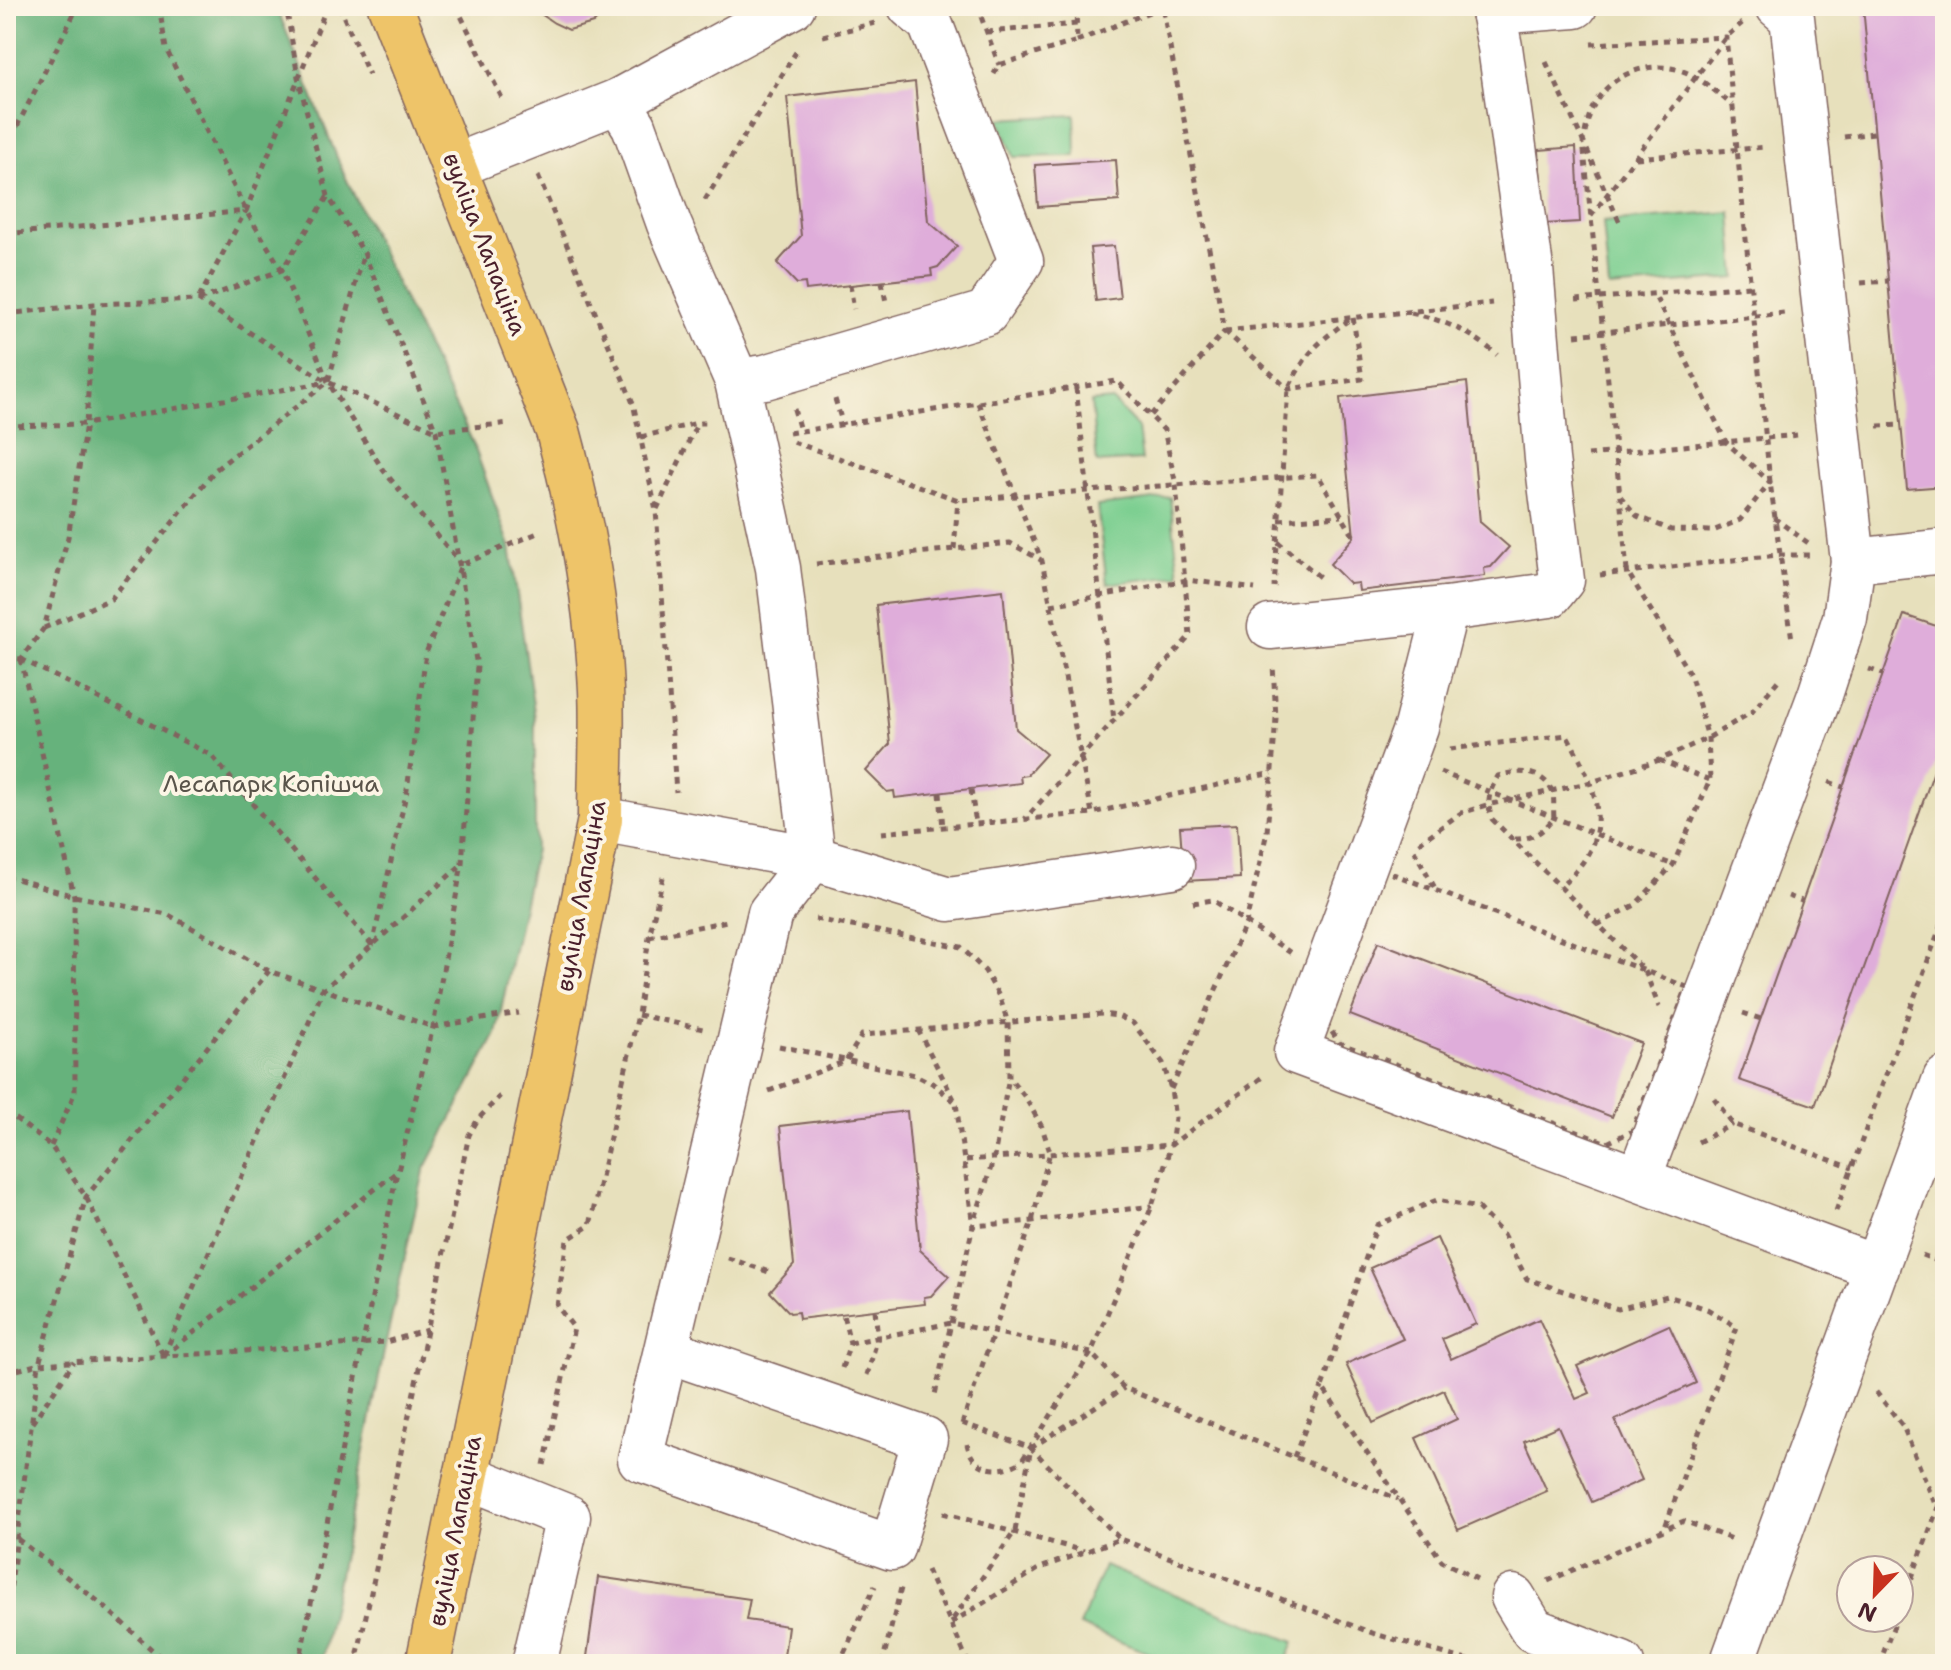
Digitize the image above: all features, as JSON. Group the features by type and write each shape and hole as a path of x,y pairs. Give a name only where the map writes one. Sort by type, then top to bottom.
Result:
{"main road":[{"name":"вуліца Лапаціна","path":"390,6 558,431 574,492 592,602 601,691 600,819 428,1664"}],"street":[{"path":"1639,1178 1820,695 1845,618 1853,561 1855,429 1825,140 1792,18 1764,11"},
{"path":"737,381 765,377 986,313 1021,261 930,23 900,13"},
{"path":"1272,609 1446,609 1550,595 1562,580 1547,459 1520,350 1495,22 1580,25"},
{"path":"455,166 805,28"},
{"path":"618,101 634,126 669,224 737,381 778,568 813,858 770,913 640,1459 906,1564 944,1428 666,1350"},
{"path":"1853,561 1945,551"},
{"path":"1446,609 1416,727 1296,1052 1877,1268"},
{"path":"600,819 813,858 949,899 1172,866"},
{"path":"1732,1664 1945,1079"},
{"path":"466,1476 568,1517 534,1664"},
{"path":"1513,1597 1533,1630 1622,1664"}],"path":[{"path":"6,148 78,6"},
{"path":"159,6 166,49 246,211 282,270 328,382 383,470 461,565"},
{"path":"286,6 298,77 328,196 364,253 436,431 477,666 462,863 433,1027 398,1171 299,1664"},
{"path":"198,300 246,211 327,6"},
{"path":"977,6 999,65"},
{"path":"1076,6 1077,41"},
{"path":"965,117 999,65 1077,41 1162,6 1225,331 1288,389"},
{"path":"1591,216 1726,37 1764,11"},
{"path":"700,209 805,28 900,13"},
{"path":"1495,22 1539,47 1619,221"},
{"path":"987,32 1077,24"},
{"path":"1580,25 1726,37"},
{"path":"1726,37 1778,555 1795,659 1820,695"},
{"path":"1597,925 1635,905 1673,865 1710,780 1708,738 1691,676 1627,571 1583,141 1593,107 1610,83 1643,68 1669,66 1696,77 1733,106"},
{"path":"1636,158 1874,133"},
{"path":"6,314 94,304 198,300 282,270 328,196"},
{"path":"6,234 246,211"},
{"path":"44,628 111,599 215,470 328,382 364,253"},
{"path":"1151,415 1225,331 1404,311 1515,280"},
{"path":"1404,311 1430,317 1479,339 1520,350 1603,332 1753,317 1888,281"},
{"path":"1567,301 1750,286"},
{"path":"1654,294 1726,442 1770,482"},
{"path":"198,300 328,382 436,431 516,423"},
{"path":"51,1146 75,1092 74,896 21,659 44,628 68,537 86,424 94,304"},
{"path":"1171,1089 1246,923 1267,832 1276,718 1272,609 1288,389 1302,361 1317,343 1353,317"},
{"path":"1288,389 1362,379 1353,317"},
{"path":"1025,819 1190,636 1176,485 1164,430 1117,381 776,435 958,500 1087,491 1176,485 1282,478 1318,475 1354,537"},
{"path":"6,426 86,424 328,382"},
{"path":"1076,388 1114,721"},
{"path":"978,403 1042,561 1092,813"},
{"path":"641,437 697,423 748,425"},
{"path":"656,510 697,423"},
{"path":"1547,459 1901,425"},
{"path":"1620,496 1637,516 1671,530 1713,531 1740,520 1770,482"},
{"path":"954,549 958,500"},
{"path":"1279,520 1342,516"},
{"path":"372,946 407,790 426,653 461,565 552,527"},
{"path":"1278,542 1331,588"},
{"path":"778,568 1010,543 1042,561"},
{"path":"1562,580 1778,555 1825,556 1853,561"},
{"path":"1051,605 1187,580"},
{"path":"6,658 21,659 211,755 372,946"},
{"path":"1402,855 1461,813 1592,782 1659,760 1708,738 1752,712 1795,659"},
{"path":"1449,749 1567,735 1592,782 1597,805 1597,835 1580,870 1559,888"},
{"path":"1659,760 1710,780"},
{"path":"1434,770 1673,865"},
{"path":"1515,839 1528,839 1542,832 1554,818 1552,792 1540,777 1516,770 1498,776 1489,791 1487,805 1492,819 1645,971 1659,1009"},
{"path":"869,834 1092,813 1272,773"},
{"path":"971,790 976,824"},
{"path":"940,793 943,828"},
{"path":"1380,869 1687,987 1632,1131 1607,1143 1339,1043 1325,1021 1380,869 1385,856"},
{"path":"1380,869 1391,862"},
{"path":"164,1356 323,990 462,863"},
{"path":"1172,866 1176,905 1213,900 1324,975"},
{"path":"6,876 74,896 167,914 269,971 433,1027 528,1012"},
{"path":"649,937 770,913 961,947 985,971 1000,998 1008,1023 1009,1077 994,1157 973,1226 951,1323 944,1428"},
{"path":"1833,1219 1945,914"},
{"path":"6,1623 39,1364 86,1197 269,971"},
{"path":"759,1095 846,1061 862,1035 1103,1014 1133,1023 1163,1063 1175,1118 1171,1145 1152,1206 1091,1353 1031,1448 1021,1462 1009,1469 997,1471 979,1465 944,1428"},
{"path":"1664,1022 1669,1035"},
{"path":"918,1030 956,1103 973,1226"},
{"path":"966,1160 1171,1145 1296,1052"},
{"path":"915,1075 932,1083 956,1103"},
{"path":"944,1428 994,1331 1032,1221 1050,1152 1042,1127 1009,1077"},
{"path":"1706,1086 1733,1124 1852,1168"},
{"path":"365,1664 358,1653 469,1135 478,1119 503,1093"},
{"path":"6,1111 51,1146 86,1197 164,1356"},
{"path":"1692,1144 1733,1124"},
{"path":"164,1356 398,1171"},
{"path":"1294,1457 1322,1387 1377,1225 1437,1200 1478,1208 1503,1234 1527,1279 1618,1309 1668,1296 1707,1309 1737,1327 1664,1530"},
{"path":"973,1226 1152,1206"},
{"path":"542,1472 574,1328 557,1306 567,1240"},
{"path":"723,1256 772,1273"},
{"path":"858,1402 878,1337 875,1310"},
{"path":"843,1314 850,1343 838,1380 858,1402"},
{"path":"850,1343 951,1323 1091,1353 1124,1388 1399,1499"},
{"path":"6,1373 39,1364 386,1342 428,1330"},
{"path":"1846,1353 1903,1426 1937,1509"},
{"path":"31,1423 75,1362"},
{"path":"1322,1387 1442,1561 1513,1597 1684,1521 1772,1555"},
{"path":"951,1623 1015,1531 1031,1448 1124,1388"},
{"path":"944,1428 1031,1448 1120,1539 1375,1634 1481,1664"},
{"path":"1915,1569 1945,1489"},
{"path":"930,1510 1085,1551"},
{"path":"6,1537 16,1538 99,1602 168,1664"},
{"path":"951,1623 1040,1568 1120,1539"},
{"path":"906,1564 951,1623 969,1664"},
{"path":"839,1664 906,1564"},
{"path":"882,1664 906,1564"},
{"path":"1879,1664 1891,1634"}],"green space":[{"name":"Лесапарк Копішча","path":"6,6 276,6 343,172 473,443 510,546 535,718 535,850 496,1034 424,1171 321,1664 6,1664"},
{"path":"1075,115 1076,156 1014,157 999,119"},
{"path":"1731,212 1736,278 1609,288 1603,222"},
{"path":"1112,400 1138,428 1142,460 1097,463 1091,402"},
{"path":"1170,497 1179,575 1107,584 1097,506"},
{"path":"1104,1566 1294,1642 1285,1664 1176,1664 1080,1626"}],"building":[{"path":"534,6 611,6 593,23 569,30 554,23"},
{"path":"1863,6 1939,6 1945,66 1945,486 1907,489"},
{"path":"915,82 928,221 957,246 938,267 931,269 932,276 806,290 805,283 797,284 777,263 801,236 787,97"},
{"path":"1576,147 1580,222 1543,224 1539,150"},
{"path":"1116,160 1119,201 1038,207 1035,165"},
{"path":"1114,246 1120,298 1096,301 1090,248"},
{"path":"1467,382 1480,522 1509,547 1491,567 1484,568 1485,576 1359,591 1358,583 1350,584 1330,564 1354,537 1340,398"},
{"path":"1003,590 1016,729 1046,754 1027,775 1020,776 1021,783 895,798 894,791 887,792 866,771 890,744 876,605"},
{"path":"1904,615 1945,629 1945,740 1815,1106 1739,1080"},
{"path":"1237,824 1240,878 1184,881 1180,827"},
{"path":"1378,942 1641,1043 1612,1117 1350,1015"},
{"path":"907,1111 920,1250 949,1276 931,1296 924,1297 925,1304 799,1319 798,1312 790,1313 770,1292 794,1265 780,1126"},
{"path":"1437,1238 1476,1324 1442,1339 1451,1359 1539,1319 1576,1399 1590,1393 1577,1366 1669,1325 1696,1383 1615,1420 1642,1480 1592,1502 1558,1426 1524,1441 1547,1491 1458,1530 1416,1438 1457,1419 1444,1390 1373,1423 1346,1364 1403,1339 1370,1268"},
{"path":"598,1577 750,1599 746,1620 788,1626 783,1664 586,1664"}]}
